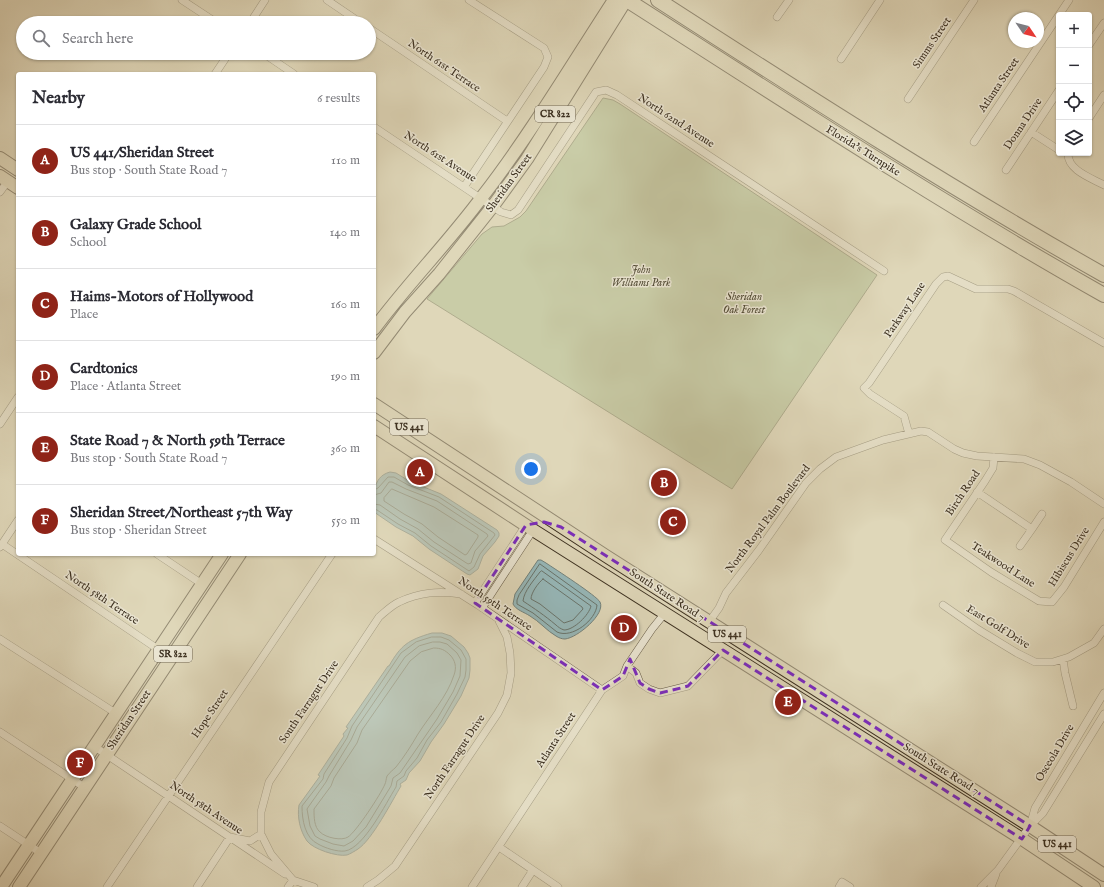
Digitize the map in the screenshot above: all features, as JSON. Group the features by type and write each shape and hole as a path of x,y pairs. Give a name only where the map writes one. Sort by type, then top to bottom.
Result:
{"highway":[{"name":"Florida's Turnpike","path":"627,0 824,127 958,210 1104,295"},
{"name":"Florida's Turnpike","path":"658,0 965,194 1104,275"}],"main road":[{"name":"Sheridan Street","path":"376,350 405,312 439,274 493,206 527,159 609,18 614,0"},
{"name":"Sheridan Street","path":"376,326 394,302 482,198 609,18 627,0"},
{"path":"0,158 16,169"},
{"path":"9,178 16,186"},
{"name":"South State Road 7","path":"376,405 561,527 1030,826 1104,875"},
{"name":"South State Road 7","path":"376,427 530,528 1022,839 1094,887"},
{"path":"530,528 532,523 544,522 561,527"},
{"name":"Sheridan Street","path":"1,887 221,556"},
{"name":"Sheridan Street","path":"18,887 239,556"}],"street":[{"path":"182,0 206,16"},
{"path":"255,16 265,0"},
{"path":"327,0 351,16"},
{"path":"464,187 544,67 548,57 544,48 469,0"},
{"path":"777,17 789,0"},
{"path":"841,59 880,0"},
{"name":"Simms Street","path":"908,99 974,0"},
{"name":"Atlanta Street","path":"974,142 1069,0"},
{"path":"1092,41 1104,23"},
{"name":"North 61st Terrace","path":"376,33 507,121"},
{"path":"217,72 225,60"},
{"path":"273,60 291,72"},
{"name":"North 62nd Avenue","path":"493,206 501,212 511,215 518,210 596,92 606,90 617,95 884,271"},
{"name":"Donna Drive","path":"1006,170 1056,94"},
{"path":"1092,113 1104,95"},
{"name":"North 61st Avenue","path":"376,128 493,206"},
{"path":"1031,132 1056,148"},
{"path":"1068,156 1073,167 1104,185"},
{"path":"0,192 9,178"},
{"name":"Parkway Lane","path":"909,434 904,416 870,394 864,388 869,383 936,284 943,277 948,276 976,289 1008,289 1014,291 1104,343"},
{"path":"0,424 16,400"},
{"name":"North Royal Palm Boulevard","path":"709,622 719,608 726,593 760,550 797,495 820,469 836,457 883,440 921,431 928,432 954,449 963,453 977,456 1024,459 1040,465 1071,482 1104,504"},
{"name":"Birch Road","path":"944,540 993,468 994,457"},
{"path":"977,492 1032,529"},
{"path":"1020,546 1042,514"},
{"name":"Hibiscus Drive","path":"1052,602 1064,587 1104,522"},
{"path":"1,545 16,523"},
{"path":"475,603 530,528"},
{"path":"482,608 530,528"},
{"name":"North 59th Terrace","path":"376,540 475,603 602,690"},
{"name":"Teakwood Lane","path":"944,540 991,572 1039,601 1052,602"},
{"name":"North 58th Terrace","path":"1,545 16,555"},
{"name":"North 58th Terrace","path":"18,556 171,658"},
{"path":"160,556 202,584"},
{"name":"Hope Street","path":"107,887 331,556"},
{"name":"South Farragut Drive","path":"293,880 271,854 261,834 261,812 269,782 379,617 398,602 423,594 442,592 461,594"},
{"name":"East Golf Drive","path":"943,605 979,630 1035,662 1052,662 1063,659 1085,649 1094,644 1104,629"},
{"name":"Atlanta Street","path":"472,887 602,690 623,676 627,666 652,629 665,613"},
{"name":"North Farragut Drive","path":"367,887 395,866 498,713 507,695 511,673 510,653 507,637 498,619"},
{"path":"0,639 117,714"},
{"path":"627,666 636,672 640,683 649,689 660,693 688,686 723,650"},
{"path":"1063,659 1073,706"},
{"name":"Osceola Drive","path":"1030,826 1035,808 1104,694"},
{"name":"Osceola Drive","path":"998,870 1030,826 1043,813 1104,714"},
{"path":"0,732 84,787"},
{"name":"North 58th Avenue","path":"95,747 305,887"},
{"path":"0,826 41,853"},
{"path":"197,887 230,837 250,841 261,834"},
{"path":"499,848 558,887"},
{"path":"522,887 533,870"},
{"path":"981,887 998,870"},
{"path":"991,887 998,870"},
{"path":"288,887 293,880 314,887"},
{"path":"841,885 850,887"}],"highlighted area":[{"path":"544,522 561,527 1030,826 1022,839 723,650 688,686 681,688 660,693 649,689 640,683 630,659 623,676 602,690 475,603 526,525"}],"green space":[{"name":"John Williams Park","path":"603,98 613,100 620,104 877,275 732,489 427,299 482,234 492,227 504,226 520,217 526,211"}],"water":[{"path":"390,472 396,473 409,481 441,494 497,530 499,536 483,556 478,569 470,575 467,574 429,549 413,536 376,513 376,486 379,478"},
{"path":"538,560 541,560 566,576 592,594 600,602 601,607 595,619 583,630 570,638 564,639 557,637 513,604 515,594"},
{"path":"432,633 442,633 451,636 464,647 468,653 470,658 469,678 461,696 420,761 409,773 406,780 400,784 401,786 381,820 363,844 358,849 347,855 332,854 314,847 307,841 301,828 298,814 299,805 320,776 318,775 344,736 343,734 348,728 346,727 397,653 411,641"}],"place":[{"name":"US 441/Sheridan Street","path":"420,472"},
{"name":"Galaxy Grade School","path":"664,483"},
{"name":"Haims-Motors of Hollywood","path":"673,522"},
{"name":"Cardtonics","path":"624,628"},
{"name":"State Road 7 & North 59th Terrace","path":"788,702"},
{"name":"Sheridan Street/Northeast 57th Way","path":"80,763"}],"park label":[{"name":"Sheridan Oak Forest","path":"744,303"}]}
